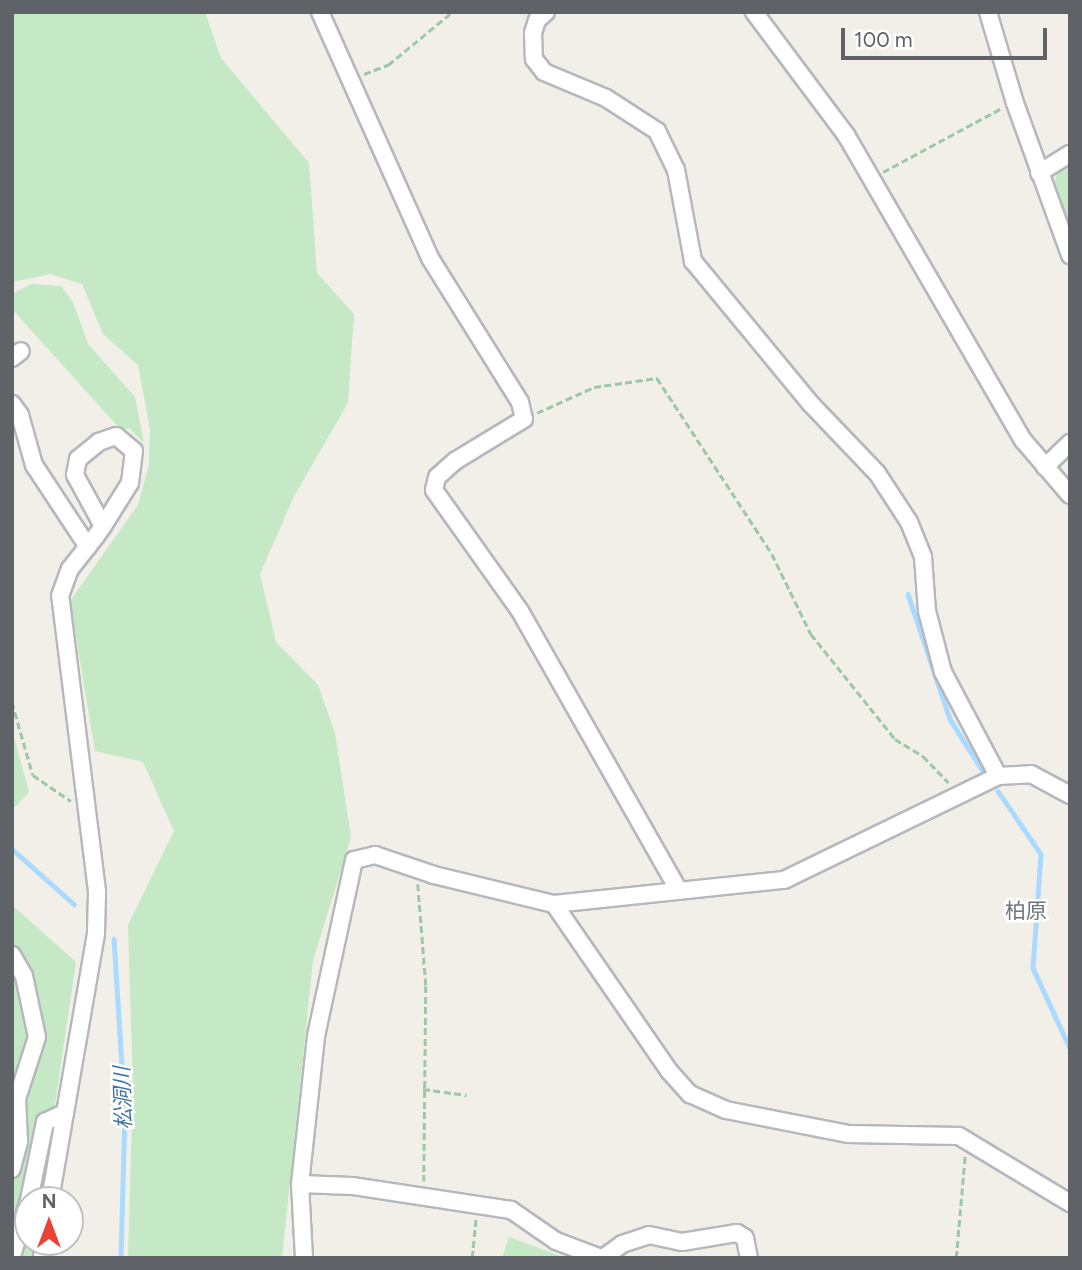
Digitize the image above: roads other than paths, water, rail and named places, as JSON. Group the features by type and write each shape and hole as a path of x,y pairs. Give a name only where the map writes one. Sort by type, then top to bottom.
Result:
{"street":[{"path":"320,12 430,258 520,402 524,419 454,461 437,477 435,490 520,611 679,891"},
{"path":"546,12 537,20 533,33 534,59 544,72 606,98 657,131 676,170 693,261 810,403 877,473 909,522 923,557 927,611 943,672 998,776"},
{"path":"754,12 846,135 1016,428 1070,495"},
{"path":"988,12 1015,103 1070,255"},
{"path":"1040,173 1070,154"},
{"path":"12,404 20,415 34,465 96,537"},
{"path":"52,1186 96,933 97,891 60,596 70,569 96,537 130,483 134,451 116,436 99,442 78,460 75,475 96,537"},
{"path":"1045,467 1070,443"},
{"path":"304,1258 300,1184 316,1036 351,864 367,854 554,904 784,880 998,776 1031,774 1070,795"},
{"path":"554,904 670,1072 690,1094 726,1110 848,1134 967,1140 1070,1203"},
{"path":"12,955 24,976 37,1037 17,1099 19,1142 12,1169"},
{"path":"31,1186 45,1122 64,1113"},
{"path":"300,1184 424,1195 512,1210 556,1241 602,1258 622,1244 649,1235 682,1242 737,1233 745,1238 749,1258"}],"waterway":[{"path":"908,594 950,719 986,776"},
{"path":"998,791 1041,854 1033,968 1070,1048"},
{"name":"松洞川","path":"12,849 74,904"},
{"name":"松洞川","path":"114,939 125,1113 121,1258"}],"district":[{"name":"柏原","path":"1026,911"}]}
